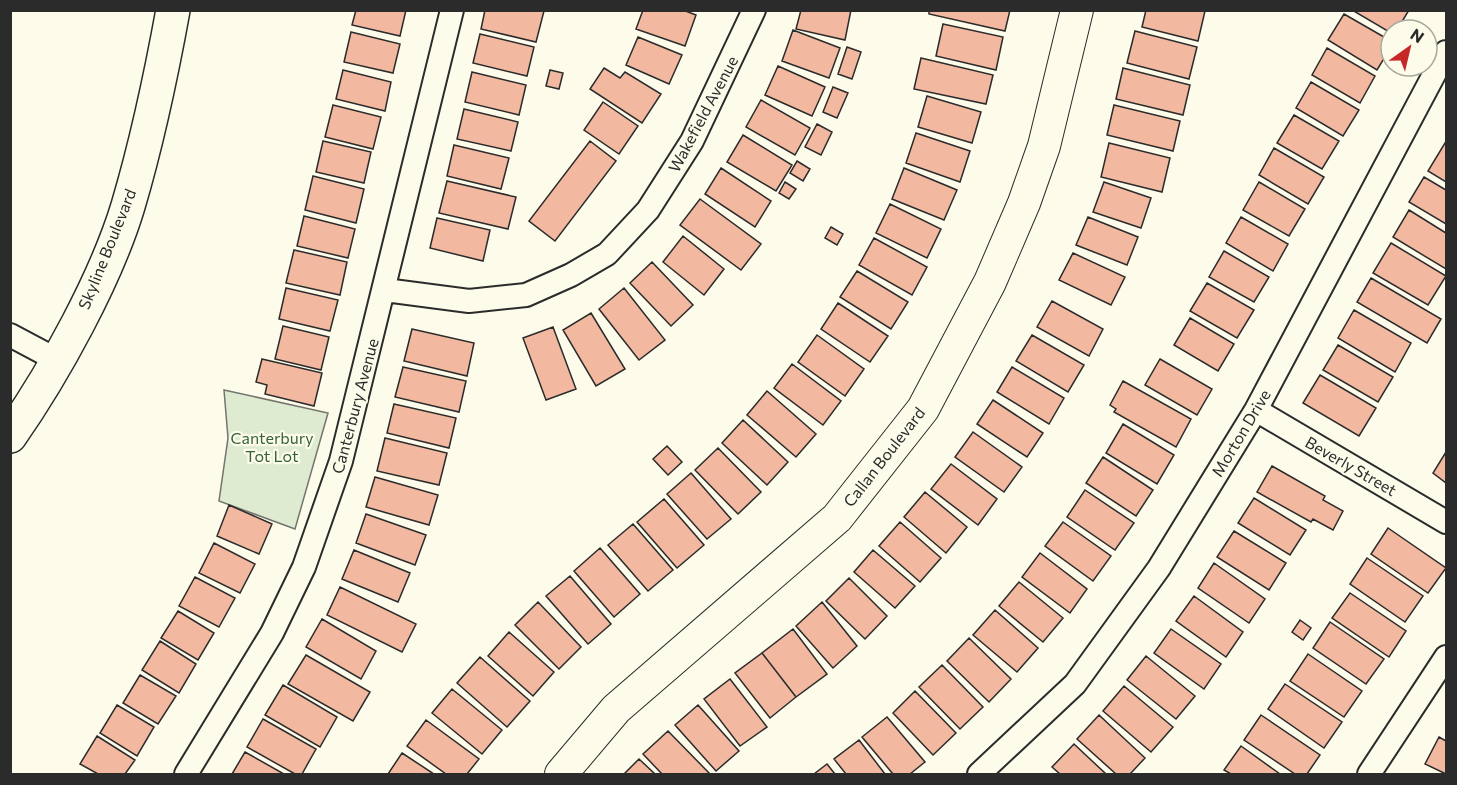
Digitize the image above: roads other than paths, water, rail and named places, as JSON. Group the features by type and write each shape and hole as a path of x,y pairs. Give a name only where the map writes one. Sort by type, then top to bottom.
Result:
{"main road":[{"name":"Skyline Boulevard","path":"10,436 57,360 96,285 127,208 153,109 173,10"}],"street":[{"name":"Canterbury Avenue","path":"186,774 272,633 304,567 341,461 385,290 452,10"},
{"name":"Wakefield Avenue","path":"385,290 469,301 526,295 571,275 607,254 648,210 692,141 754,10"},
{"name":"Callan Boulevard","path":"561,774 616,709 837,518 923,409 990,282 1024,203 1044,147 1077,10"},
{"name":"Morton Drive","path":"979,774 1075,684 1159,568 1256,410 1446,52"},
{"path":"10,335 57,360"},
{"name":"Beverly Street","path":"1256,410 1446,522"},
{"path":"1370,774 1446,657"}],"park label":[{"name":"Canterbury Tot Lot","path":"272,447"}]}
